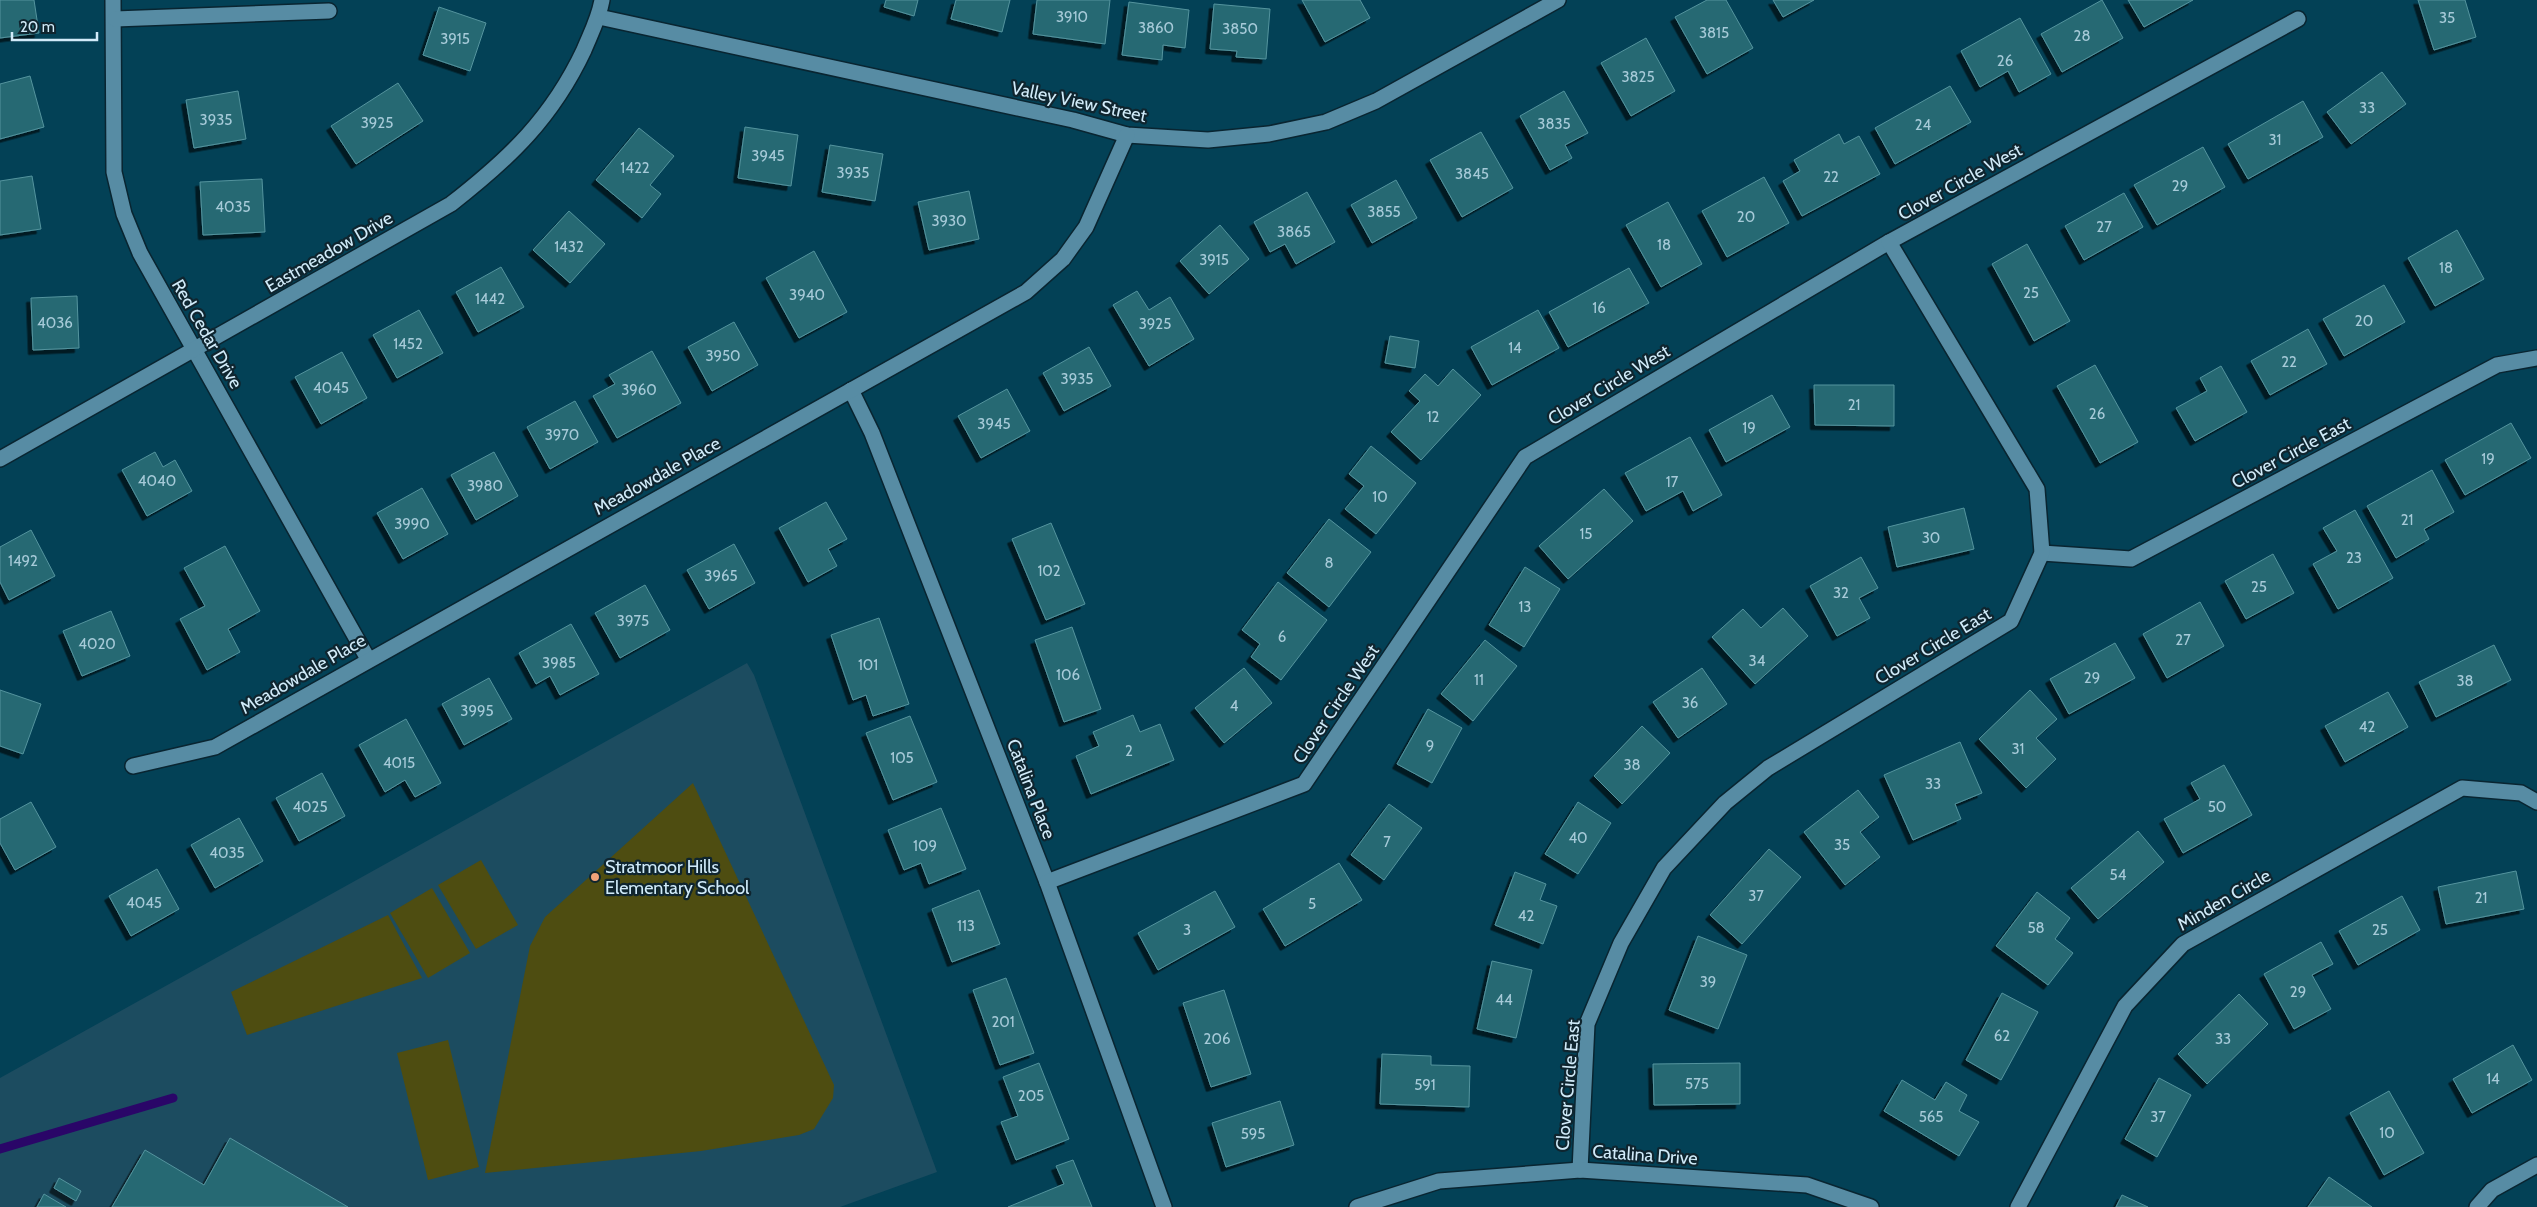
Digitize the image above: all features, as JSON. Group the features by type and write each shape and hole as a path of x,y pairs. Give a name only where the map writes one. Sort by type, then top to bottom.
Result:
{"street":[{"name":"Red Cedar Drive","path":"113,0 114,172 124,214 140,253 368,659"},
{"name":"Eastmeadow Drive","path":"0,459 451,204 499,166 536,127 570,80 599,17 602,0"},
{"name":"Valley View Street","path":"599,17 1073,120 1127,135 1208,140 1269,134 1326,122 1376,101 1558,0"},
{"path":"114,19 329,11"},
{"name":"Clover Circle West","path":"1047,882 1304,784 1525,457 1889,242 2298,19"},
{"name":"Meadowdale Place","path":"133,766 215,746 1026,292 1063,259 1086,227 1127,135"},
{"path":"1889,242 2037,489 2042,553"},
{"name":"Clover Circle East","path":"1580,1170 1588,1024 1621,943 1664,868 1725,803 1768,768 2011,621 2042,553 2131,559 2497,365 2537,358"},
{"name":"Catalina Place","path":"851,390 872,433 1047,882 1164,1207"},
{"name":"Minden Circle","path":"2018,1207 2125,1006 2183,944 2462,788 2521,793 2537,802"},
{"path":"2476,1207 2492,1190 2537,1165"},
{"name":"Catalina Drive","path":"1357,1207 1439,1181 1580,1170 1807,1185 1871,1207"}],"shaded area":[{"name":"Stratmoor Hills Elementary School","path":"747,663 754,675 937,1172 840,1207 0,1207 0,1078"},
{"path":"693,783 834,1085 833,1098 814,1129 799,1135 701,1151 485,1173 530,946 545,917"},
{"path":"481,860 518,925 476,949 438,885"},
{"path":"432,888 470,953 428,978 390,913"},
{"path":"388,915 422,978 247,1035 231,992"},
{"path":"448,1040 479,1167 428,1180 397,1053"}],"building":[{"path":"0,0 34,0 39,33 0,38"},
{"path":"886,0 918,0 914,16 884,7"},
{"path":"956,0 1010,0 1002,32 951,19"},
{"path":"1037,0 1110,0 1105,44 1033,34"},
{"path":"1302,0 1360,0 1370,18 1325,42"},
{"path":"1707,0 1726,0 1753,48 1707,74 1675,17"},
{"path":"1773,0 1814,0 1783,17"},
{"path":"2102,0 2123,38 2062,72 2041,34"},
{"path":"2128,0 2193,0 2144,27"},
{"path":"2418,0 2465,0 2476,37 2434,50"},
{"path":"1129,2 1189,10 1185,48 1163,45 1162,60 1122,55"},
{"path":"1214,4 1270,9 1266,59 1236,57 1237,51 1210,49"},
{"path":"439,7 486,23 470,71 423,55"},
{"path":"2020,18 2051,74 2019,92 2008,71 1980,87 1961,51"},
{"path":"1646,38 1675,91 1631,116 1601,63"},
{"path":"2382,72 2406,104 2351,144 2327,112"},
{"path":"30,76 44,127 0,139 0,84"},
{"path":"398,83 423,121 356,164 331,126"},
{"path":"1950,86 1971,122 1895,164 1875,128"},
{"path":"238,91 246,139 194,148 186,100"},
{"path":"1564,91 1588,133 1565,145 1572,158 1550,170 1520,116"},
{"path":"2303,101 2323,137 2248,179 2228,144"},
{"path":"745,127 798,135 791,186 738,178"},
{"path":"639,128 674,156 650,185 661,194 642,218 596,180"},
{"path":"1481,132 1513,188 1462,217 1430,160"},
{"path":"1839,134 1844,144 1859,136 1880,174 1802,216 1783,181 1800,171 1794,160"},
{"path":"830,145 883,154 875,201 822,192"},
{"path":"2203,147 2225,187 2157,225 2134,185"},
{"path":"32,176 41,229 0,235 0,181"},
{"path":"1764,177 1789,223 1727,257 1702,211"},
{"path":"262,179 265,232 203,235 200,182"},
{"path":"1396,180 1417,218 1372,243 1351,205"},
{"path":"969,191 979,239 929,250 918,202"},
{"path":"1307,192 1335,242 1296,264 1285,244 1270,252 1254,222"},
{"path":"2124,193 2143,227 2084,260 2065,226"},
{"path":"1668,202 1702,264 1661,287 1626,225"},
{"path":"569,211 605,244 570,283 533,250"},
{"path":"1220,225 1249,259 1209,294 1180,261"},
{"path":"2457,230 2484,279 2435,306 2408,258"},
{"path":"2027,244 2070,321 2034,341 1992,264"},
{"path":"814,251 847,312 799,338 766,278"},
{"path":"501,267 524,307 478,332 456,292"},
{"path":"1629,268 1649,303 1568,347 1549,312"},
{"path":"2384,285 2405,322 2344,356 2323,319"},
{"path":"1137,291 1149,310 1170,297 1194,339 1149,366 1113,305"},
{"path":"77,296 79,348 33,350 31,298"},
{"path":"419,310 443,353 397,378 373,335"},
{"path":"1538,310 1559,348 1492,385 1471,347"},
{"path":"734,322 758,365 712,391 688,347"},
{"path":"2308,329 2327,364 2270,395 2251,361"},
{"path":"1390,336 1419,341 1415,368 1385,363"},
{"path":"1089,347 1111,386 1064,411 1043,373"},
{"path":"652,351 681,403 617,438 593,396 615,384 609,375"},
{"path":"342,352 367,398 321,424 295,377"},
{"path":"2095,365 2138,442 2100,463 2057,386"},
{"path":"2221,366 2247,412 2195,441 2176,408 2207,391 2200,378"},
{"path":"1453,369 1481,395 1421,460 1391,432 1420,401 1409,391 1425,374 1438,386"},
{"path":"1814,385 1894,385 1894,426 1815,425"},
{"path":"1007,389 1030,431 981,458 958,416"},
{"path":"1772,395 1790,427 1726,462 1709,430"},
{"path":"575,401 598,442 550,469 527,427"},
{"path":"2511,423 2531,458 2465,495 2445,460"},
{"path":"1690,437 1722,495 1693,511 1683,491 1646,511 1625,473"},
{"path":"1371,446 1416,483 1376,534 1345,509 1364,486 1349,474"},
{"path":"155,452 163,467 175,460 192,491 147,516 122,470"},
{"path":"494,452 518,496 476,520 451,475"},
{"path":"2432,470 2454,512 2424,529 2429,539 2396,558 2367,506"},
{"path":"422,488 448,534 403,559 377,513"},
{"path":"1604,489 1633,521 1568,579 1539,546"},
{"path":"826,502 847,539 828,549 837,566 808,582 779,528"},
{"path":"1964,508 1974,549 1897,567 1888,527"},
{"path":"2355,510 2393,578 2338,609 2313,564 2337,551 2323,528"},
{"path":"1329,519 1371,552 1329,607 1287,573"},
{"path":"1051,523 1085,604 1046,620 1012,539"},
{"path":"31,530 55,576 9,600 0,582 0,547"},
{"path":"734,544 755,583 709,609 687,570"},
{"path":"225,546 260,611 228,629 240,652 207,670 180,619 205,606 184,568"},
{"path":"2273,554 2294,593 2246,619 2225,581"},
{"path":"1861,557 1878,588 1859,598 1870,618 1837,636 1810,586"},
{"path":"1525,567 1560,589 1524,647 1489,625"},
{"path":"1278,582 1327,620 1281,680 1251,657 1260,644 1242,630"},
{"path":"645,585 670,630 620,658 595,613"},
{"path":"2200,602 2224,646 2167,678 2143,634"},
{"path":"1783,608 1808,636 1755,684 1712,637 1743,609 1761,628"},
{"path":"111,611 130,656 82,676 63,631"},
{"path":"879,618 909,704 873,716 866,695 853,700 831,635"},
{"path":"571,624 599,674 560,695 550,676 536,684 519,653"},
{"path":"1072,627 1101,709 1064,722 1035,640"},
{"path":"1485,640 1517,666 1473,721 1441,694"},
{"path":"2115,643 2135,678 2069,714 2050,679"},
{"path":"2494,645 2511,680 2436,717 2419,682"},
{"path":"1244,668 1272,703 1224,743 1195,708"},
{"path":"1702,668 1727,704 1678,738 1653,702"},
{"path":"489,678 512,719 464,745 442,704"},
{"path":"0,690 41,704 23,754 0,746"},
{"path":"2030,690 2057,719 2036,738 2056,759 2026,788 1979,739"},
{"path":"2388,692 2408,727 2345,762 2325,726"},
{"path":"1428,709 1462,728 1432,783 1397,764"},
{"path":"1133,715 1140,732 1160,724 1174,760 1091,794 1076,756 1099,746 1093,732"},
{"path":"910,716 937,782 893,800 866,733"},
{"path":"406,719 441,783 415,797 405,780 385,792 359,745"},
{"path":"1642,726 1670,753 1622,804 1594,776"},
{"path":"1960,742 1982,793 1955,804 1961,819 1913,840 1884,775"},
{"path":"2224,765 2252,815 2183,853 2164,819 2200,799 2191,783"},
{"path":"322,773 345,816 299,841 276,798"},
{"path":"1858,790 1879,817 1860,832 1880,857 1845,885 1804,832"},
{"path":"31,802 56,847 15,870 0,843 0,819"},
{"path":"1578,802 1611,823 1578,874 1545,854"},
{"path":"1389,804 1422,828 1384,880 1351,855"},
{"path":"941,808 966,869 929,884 921,863 904,870 888,830"},
{"path":"239,818 263,861 215,888 191,845"},
{"path":"2138,831 2164,862 2098,919 2071,888"},
{"path":"1769,849 1801,877 1742,944 1710,915"},
{"path":"1339,863 1362,900 1285,946 1263,909"},
{"path":"157,869 179,909 131,936 109,896"},
{"path":"2516,871 2524,909 2446,924 2438,887"},
{"path":"1515,872 1546,884 1540,900 1557,906 1543,944 1495,925"},
{"path":"979,890 1000,944 952,962 932,909"},
{"path":"1215,891 1235,927 1158,970 1138,933"},
{"path":"2037,892 2070,918 2055,939 2073,953 2048,985 1996,946"},
{"path":"2402,896 2420,930 2358,965 2339,931"},
{"path":"1698,936 1747,955 1718,1029 1669,1010"},
{"path":"2321,942 2333,964 2312,975 2331,1009 2294,1029 2264,974"},
{"path":"1492,961 1532,970 1516,1038 1477,1029"},
{"path":"1006,978 1034,1053 1000,1065 973,990"},
{"path":"1224,990 1251,1074 1211,1087 1183,1003"},
{"path":"2002,993 2038,1012 2001,1080 1966,1060"},
{"path":"2239,994 2268,1024 2207,1084 2178,1054"},
{"path":"2513,1045 2532,1080 2472,1113 2453,1079"},
{"path":"1382,1054 1431,1056 1431,1065 1470,1066 1469,1107 1380,1104"},
{"path":"1039,1063 1069,1139 1016,1160 1001,1122 1018,1116 1003,1077"},
{"path":"1740,1063 1740,1104 1654,1105 1653,1064"},
{"path":"2159,1078 2191,1095 2157,1157 2125,1139"},
{"path":"1902,1080 1935,1100 1946,1082 1967,1095 1959,1111 1979,1122 1959,1156 1884,1111"},
{"path":"2389,1091 2424,1153 2384,1175 2350,1113"},
{"path":"1280,1101 1294,1145 1226,1167 1212,1123"},
{"path":"230,1138 348,1207 112,1207 145,1150 204,1185"},
{"path":"1073,1160 1092,1207 1008,1207 1064,1184 1056,1166"},
{"path":"2329,1177 2372,1207 2308,1207"},
{"path":"59,1178 81,1191 76,1201 54,1188"},
{"path":"44,1194 66,1207 37,1207"},
{"path":"2122,1195 2148,1207 2116,1207"}],"waterway":[{"path":"0,1149 173,1098"}],"place":[{"name":"Stratmoor Hills Elementary School","path":"595,877"}]}
